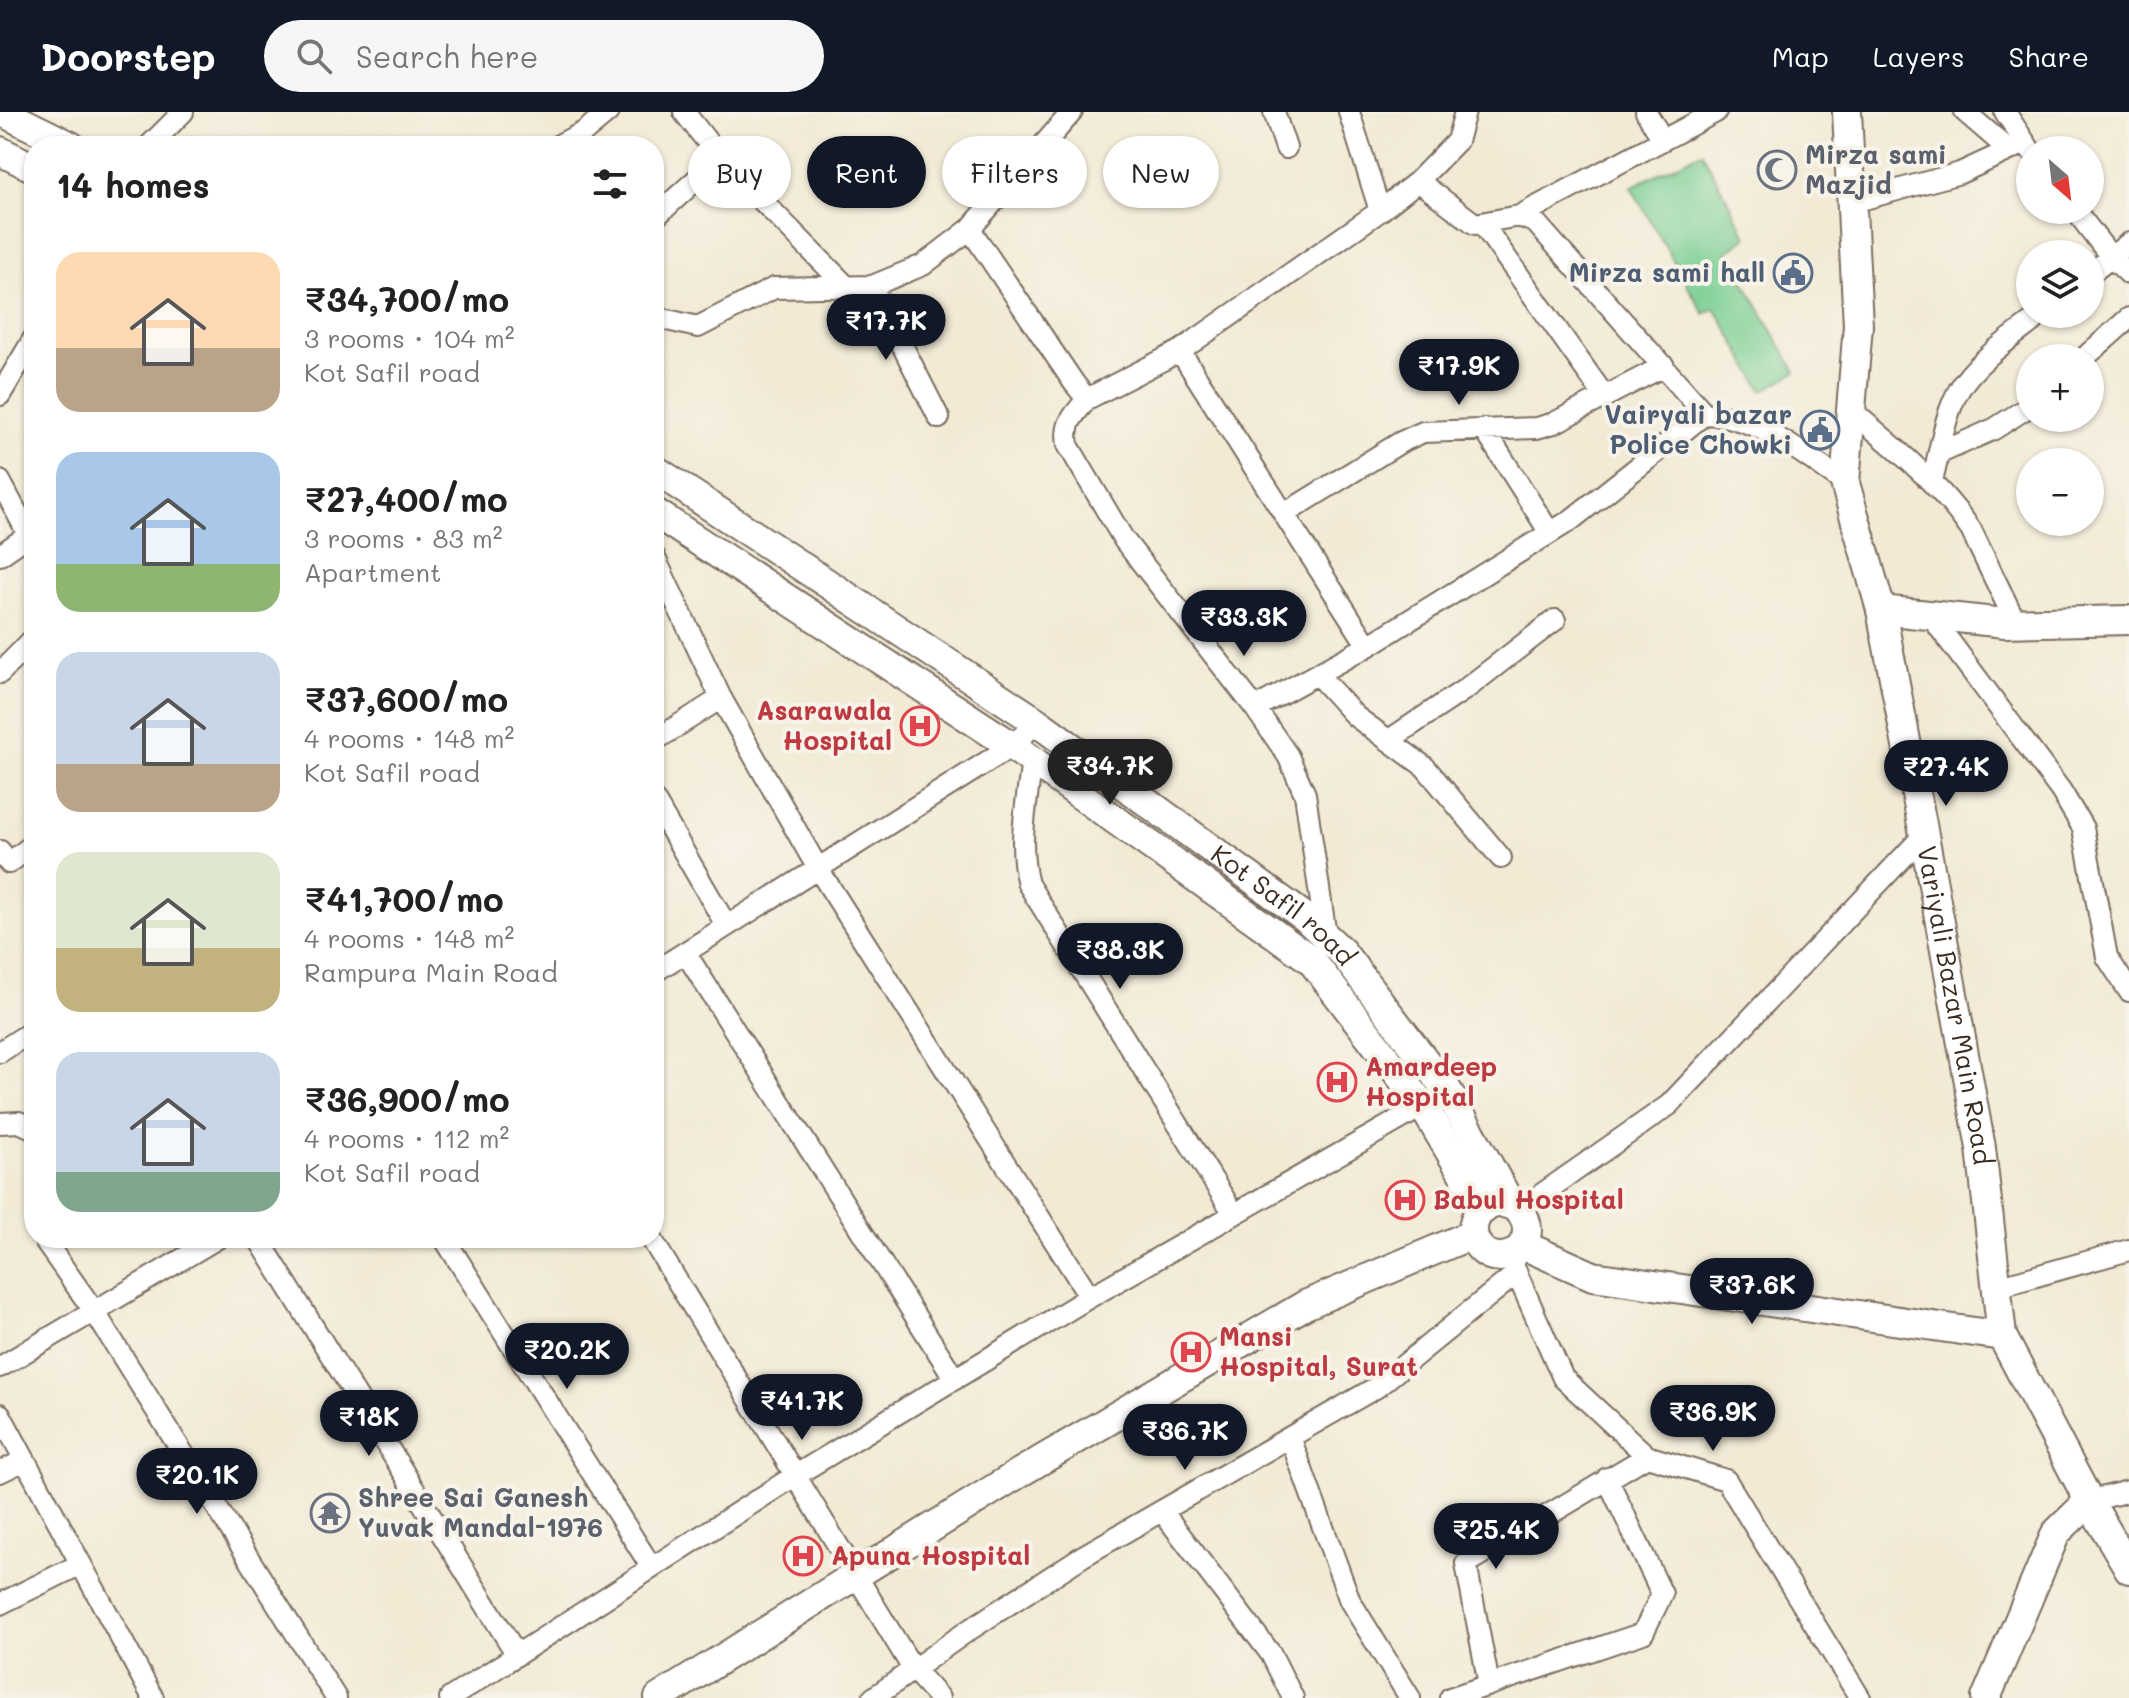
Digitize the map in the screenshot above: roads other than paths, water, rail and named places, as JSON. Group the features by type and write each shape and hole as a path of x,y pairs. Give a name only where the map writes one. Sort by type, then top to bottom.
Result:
{"main road":[{"path":"2,112 51,136"},
{"name":"Variyali Bazar Main Road","path":"1847,112 1858,325 1845,483 1881,610 1924,835 1981,1148 2002,1336 2089,1501 2129,1569"},
{"path":"0,151 24,163"},
{"name":"Kot Safil road","path":"664,476 1037,722 1306,918 1326,936 1374,993 1447,1090 1497,1214"},
{"name":"Kot Safil road","path":"664,523 1022,753 1311,960 1423,1106 1497,1214"},
{"path":"1881,610 2016,623 2126,614"},
{"path":"659,1698 856,1573 1305,1305 1497,1214 1527,1227 1516,1258"},
{"path":"1497,1214 1482,1250 1499,1257 1593,1276 2002,1336"},
{"path":"1986,1698 2056,1533 2089,1501"}],"street":[{"path":"159,136 183,112"},
{"path":"576,136 608,112"},
{"path":"664,319 698,327 774,288 872,286 923,265 970,229 1072,112"},
{"path":"1274,112 1286,148"},
{"path":"1349,112 1380,211"},
{"path":"1326,936 1305,794 1288,756 1255,708 1124,540 1068,445 1065,431 1087,399 1180,351 1418,181 1457,141 1465,112"},
{"path":"1646,112 1663,140"},
{"path":"1418,181 1467,220 1483,225 1519,216 1716,112"},
{"path":"1965,112 2016,145"},
{"path":"2005,112 2016,137"},
{"path":"693,115 706,136"},
{"path":"1853,202 1960,173 2016,150"},
{"path":"664,209 688,187"},
{"path":"769,208 847,287"},
{"path":"1519,216 1536,223 1705,414"},
{"path":"2086,224 2111,257 2129,274"},
{"path":"1483,225 1605,397"},
{"path":"970,229 1087,399"},
{"path":"2104,263 2129,243"},
{"path":"872,286 939,418"},
{"path":"2100,344 2129,318"},
{"path":"1932,481 1953,401 1964,381 2025,328"},
{"path":"1180,351 1368,646"},
{"path":"5,388 24,355"},
{"path":"1284,514 1413,436 1436,429 1537,428 1554,423 1664,366"},
{"path":"1852,411 1932,481 1971,530 2016,623"},
{"path":"1255,708 1368,646 1571,520 1705,414 1720,414 1751,423 1845,483"},
{"path":"1940,453 1994,429 2016,415"},
{"path":"1484,429 1550,533"},
{"path":"0,481 24,527"},
{"path":"664,513 690,493"},
{"path":"0,555 24,543"},
{"path":"664,577 721,698 817,867 1090,1297"},
{"path":"1930,615 2061,791 2083,828 2107,957 2129,991"},
{"path":"1389,740 1455,697 1555,620"},
{"path":"0,673 24,648"},
{"path":"1317,674 1355,716 1425,767 1501,858"},
{"path":"664,735 721,698"},
{"path":"1037,722 1022,753 1023,866 1028,884 1234,1214"},
{"path":"664,966 817,867 1022,753"},
{"path":"664,817 726,925"},
{"path":"1497,1214 1669,1105 1924,835"},
{"path":"3,861 24,849"},
{"path":"685,952 955,1379"},
{"path":"0,1052 24,1036"},
{"path":"450,1698 796,1475 1090,1297 1423,1106"},
{"path":"0,1123 24,1124"},
{"path":"50,1248 94,1311 336,1698"},
{"path":"0,1367 201,1248"},
{"path":"264,1248 517,1655"},
{"path":"450,1248 652,1568"},
{"path":"657,1248 913,1669 939,1698"},
{"path":"1997,1287 2129,1250"},
{"path":"873,1698 1083,1556 1377,1387 1516,1258 1563,1378 1647,1456 1726,1480 1860,1698"},
{"path":"0,1414 153,1698"},
{"path":"1290,1437 1350,1601 1410,1698"},
{"path":"1506,1698 1489,1685 1466,1564 1647,1456"},
{"path":"0,1472 25,1460"},
{"path":"1450,1698 1643,1633 1662,1594 1607,1478"},
{"path":"2089,1501 2129,1491"},
{"path":"1162,1511 1271,1654 1293,1698"},
{"path":"0,1604 81,1564"}],"place":[{"name":"Mirza sami Mazjid","path":"1777,170"},
{"name":"Mirza sami hall","path":"1793,273"},
{"name":"Vairyali bazar Police Chowki","path":"1820,430"},
{"name":"Asarawala Hospital","path":"920,726"},
{"name":"Amardeep Hospital","path":"1337,1082"},
{"name":"Babul Hospital","path":"1405,1200"},
{"name":"Mansi Hospital, Surat","path":"1191,1352"},
{"name":"Shree Sai Ganesh Yuvak Mandal-1976","path":"330,1513"},
{"name":"Apuna Hospital","path":"803,1556"}]}
